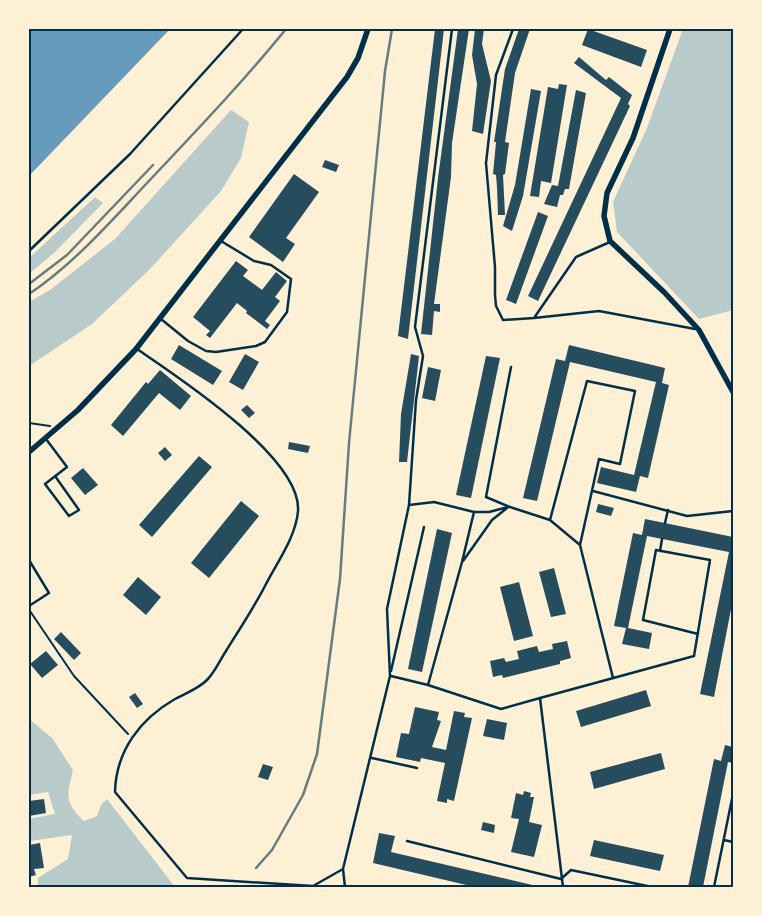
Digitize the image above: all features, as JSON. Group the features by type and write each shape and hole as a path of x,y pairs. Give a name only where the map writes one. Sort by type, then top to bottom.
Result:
{"street":[{"path":"29,452 78,410 136,349 347,77 358,58 368,29"},
{"path":"670,29 633,138 607,193 604,216 610,242 664,292 699,330 733,392"}],"lane":[{"path":"29,251 130,154 243,29"},
{"path":"390,676 387,609 409,505 416,400 423,356 415,328 452,29"},
{"path":"513,29 496,75 486,163 495,267 496,306 503,320 514,321 599,311 699,330"},
{"path":"160,318 188,341 206,351 246,349 265,342 286,312 292,279 271,265 254,261 220,241"},
{"path":"534,318 576,257 610,242"},
{"path":"136,349 231,416 262,445 283,472 295,494 298,509 296,526 255,606 208,678 142,724 132,738 115,772 115,792 187,878 313,886 343,869"},
{"path":"511,367 486,497 550,520 580,546"},
{"path":"550,520 587,381 635,391 620,464 599,459 580,546 613,678"},
{"path":"46,439 67,467 55,476 45,484 69,516 79,510 55,476"},
{"path":"592,491 687,516 733,511"},
{"path":"409,505 434,502 474,512 489,512 510,507"},
{"path":"462,562 492,520 510,507"},
{"path":"665,524 668,510"},
{"path":"428,685 474,512"},
{"path":"345,887 343,869 372,758 424,527"},
{"path":"660,551 662,539"},
{"path":"390,676 428,685 501,709 694,656 698,634 710,560 656,550 643,620 698,634"},
{"path":"29,560 49,593 29,607"},
{"path":"540,698 563,887"},
{"path":"372,758 417,768"},
{"path":"714,887 733,794"},
{"path":"724,840 733,842"},
{"path":"407,841 561,879"},
{"path":"561,879 571,870 652,887"}],"path":[{"path":"29,423 60,427"},
{"path":"29,607 74,676 132,738"}],"shaded area":[{"path":"683,29 733,29 733,310 699,319 617,232 613,202 647,128"},
{"path":"231,110 249,122 241,158 221,191 150,269 92,324 29,366 29,302 50,290 115,239"},
{"path":"95,197 103,203 55,252 29,274 29,258"},
{"path":"29,719 52,738 73,770 69,786 69,798 73,809 78,815 84,821 97,816 101,805 107,799 175,887 38,887 38,878 68,859 72,835 29,841 29,819 55,814 48,792 29,795"}],"water":[{"path":"29,29 170,29 29,176"}],"building":[{"path":"435,29 444,29 408,339 398,336"},
{"path":"458,29 469,29 452,143 451,177 434,304 440,304 440,312 434,311 432,335 421,334 438,178"},
{"path":"475,29 484,29 482,44 491,81 483,134 472,131 477,84 472,55"},
{"path":"519,29 530,29 515,73 505,142 509,143 505,174 503,175 505,215 498,215 496,175 493,174 496,142 494,142 505,69"},
{"path":"588,29 647,50 641,67 582,45"},
{"path":"579,57 606,80 609,77 632,95 628,104 630,106 538,301 528,296 621,98 574,63"},
{"path":"559,84 567,85 551,183 541,181 539,197 530,196 548,87 558,89"},
{"path":"531,89 541,91 523,196 512,231 503,226 515,185"},
{"path":"576,90 586,93 569,189 565,189 563,195 560,195 557,207 544,204 552,185 558,186"},
{"path":"325,160 339,165 336,172 322,167"},
{"path":"294,174 319,192 286,238 295,244 283,262 249,237"},
{"path":"538,212 548,216 516,304 506,300"},
{"path":"236,261 248,270 243,276 262,290 276,272 287,281 275,297 280,301 265,321 270,325 267,329 246,313 247,311 237,303 210,338 206,335 210,331 193,317"},
{"path":"179,345 222,371 213,385 171,359"},
{"path":"569,345 665,368 662,383 669,385 648,478 640,476 636,492 597,483 601,467 634,475 656,382 570,362 537,501 523,498 556,359 565,361"},
{"path":"245,354 259,362 243,390 229,382"},
{"path":"411,354 419,356 407,462 399,462 401,414"},
{"path":"486,356 500,358 471,498 456,495"},
{"path":"428,367 441,370 435,401 422,398"},
{"path":"160,370 191,396 180,410 159,393 123,436 111,425 146,382 148,384"},
{"path":"247,405 255,413 249,418 241,410"},
{"path":"289,442 310,446 308,453 288,449"},
{"path":"165,447 172,455 165,461 158,453"},
{"path":"199,456 212,467 152,537 139,525"},
{"path":"83,468 98,485 85,495 71,478"},
{"path":"241,501 259,516 209,578 191,563"},
{"path":"598,504 614,508 611,516 596,512"},
{"path":"645,519 733,537 733,599 714,697 700,694 729,552 647,536 628,628 652,633 649,649 622,644 626,628 614,626 633,533 642,535"},
{"path":"437,529 452,533 422,672 408,669"},
{"path":"554,568 566,614 551,617 539,572"},
{"path":"138,577 161,597 146,615 123,595"},
{"path":"519,582 533,636 514,641 500,587"},
{"path":"61,632 81,653 74,660 54,639"},
{"path":"567,641 571,658 560,661 560,664 503,678 502,675 493,677 490,661 504,658 506,662 519,659 517,651 537,646 539,652 553,649 552,644"},
{"path":"46,651 58,665 42,678 30,664"},
{"path":"646,690 651,706 581,727 576,711"},
{"path":"135,693 143,704 137,708 129,697"},
{"path":"415,707 439,712 437,720 441,721 432,747 446,750 454,711 465,713 464,717 472,718 454,801 447,799 447,803 437,801 445,763 421,758 420,762 396,757 401,733 409,734"},
{"path":"487,719 507,723 504,740 483,736"},
{"path":"725,745 733,747 733,763 728,762 703,887 688,887 714,759 721,761"},
{"path":"661,753 665,769 594,789 590,772"},
{"path":"263,764 273,767 268,780 258,777"},
{"path":"524,791 531,793 530,797 534,797 529,822 542,825 534,857 511,852 519,819 511,818 516,793 523,795"},
{"path":"44,799 46,813 29,816 29,801"},
{"path":"483,822 495,825 494,833 481,830"},
{"path":"379,833 395,836 391,852 541,887 475,887 373,863"},
{"path":"594,840 664,855 660,871 590,856"},
{"path":"40,843 44,868 34,869 36,875 29,877 29,845"}],"railway":[{"path":"29,294 77,256 106,227 218,107 286,29"},
{"path":"256,868 272,850 303,795 317,754 340,579 349,443 385,71 392,29"},
{"path":"29,284 67,255 153,165"}]}
